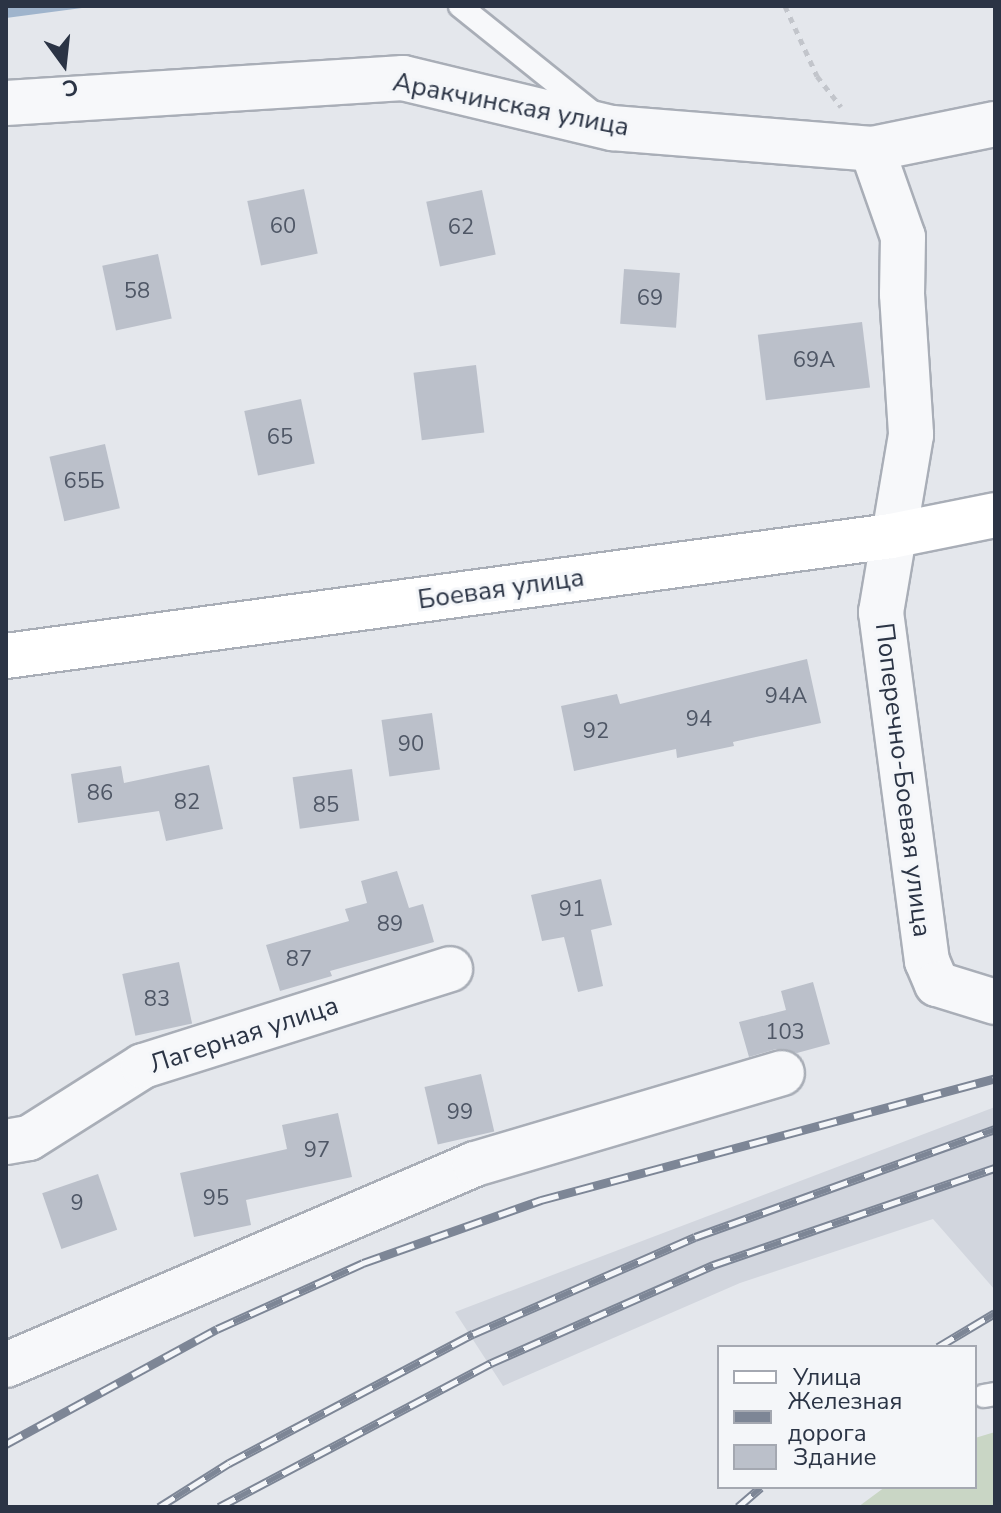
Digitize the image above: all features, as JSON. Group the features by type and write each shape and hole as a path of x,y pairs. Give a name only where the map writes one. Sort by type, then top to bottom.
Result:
{"main road":[{"name":"Боевая улица","path":"6,656 891,536 995,515"}],"street":[{"name":"Аракчинская улица","path":"6,103 403,78 612,128 872,149 995,124"},
{"name":"Поперечно-Боевая улица","path":"872,149 903,237 902,294 911,435 891,536 881,612 927,961 937,984 995,1002"},
{"name":"Лагерная улица","path":"6,1142 29,1138 143,1066 450,969"},
{"path":"6,1365 475,1164 782,1073"}],"lane":[{"path":"460,6 612,128"}],"path":[{"path":"785,6 817,76 872,149"}],"shaded area":[{"path":"995,1107 995,1290 933,1219 740,1283 503,1386 455,1312"}],"green space":[{"path":"995,1432 995,1507 858,1507 882,1489 977,1489 977,1437"}],"water":[{"path":"6,6 97,6 6,18"}],"building":[{"path":"304,189 318,254 261,266 247,201"},
{"path":"482,190 496,255 440,266 426,202"},
{"path":"158,254 172,319 116,330 102,266"},
{"path":"624,269 680,273 676,328 620,324"},
{"path":"862,322 870,388 766,400 758,335"},
{"path":"476,365 484,432 422,440 413,373"},
{"path":"301,399 315,464 258,476 244,411"},
{"path":"105,444 120,508 64,521 49,457"},
{"path":"807,659 821,723 677,758 676,749 574,771 561,706 617,694 620,704"},
{"path":"432,713 440,769 389,777 381,720"},
{"path":"209,765 223,829 166,841 159,811 78,823 71,774 121,766 124,783"},
{"path":"352,769 359,820 300,829 293,777"},
{"path":"397,871 409,908 423,904 434,942 330,971 332,976 280,991 266,945 349,921 345,909 367,903 361,881"},
{"path":"601,879 612,925 591,930 603,986 578,992 564,937 542,941 531,895"},
{"path":"179,962 192,1024 135,1036 122,974"},
{"path":"813,982 830,1044 797,1053 776,1049 749,1057 739,1022 786,1010 781,991"},
{"path":"481,1074 494,1131 438,1145 424,1087"},
{"path":"338,1113 352,1177 246,1200 251,1225 194,1237 180,1173 287,1149 282,1125"},
{"path":"98,1174 117,1230 61,1249 42,1193"}],"railway":[{"path":"6,1444 217,1329 363,1263 541,1200 995,1078"},
{"path":"159,1507 229,1463 473,1334 695,1237 995,1129"},
{"path":"219,1507 491,1363 713,1265 995,1168"},
{"path":"941,1345 995,1313"},
{"path":"738,1507 759,1489"}]}
